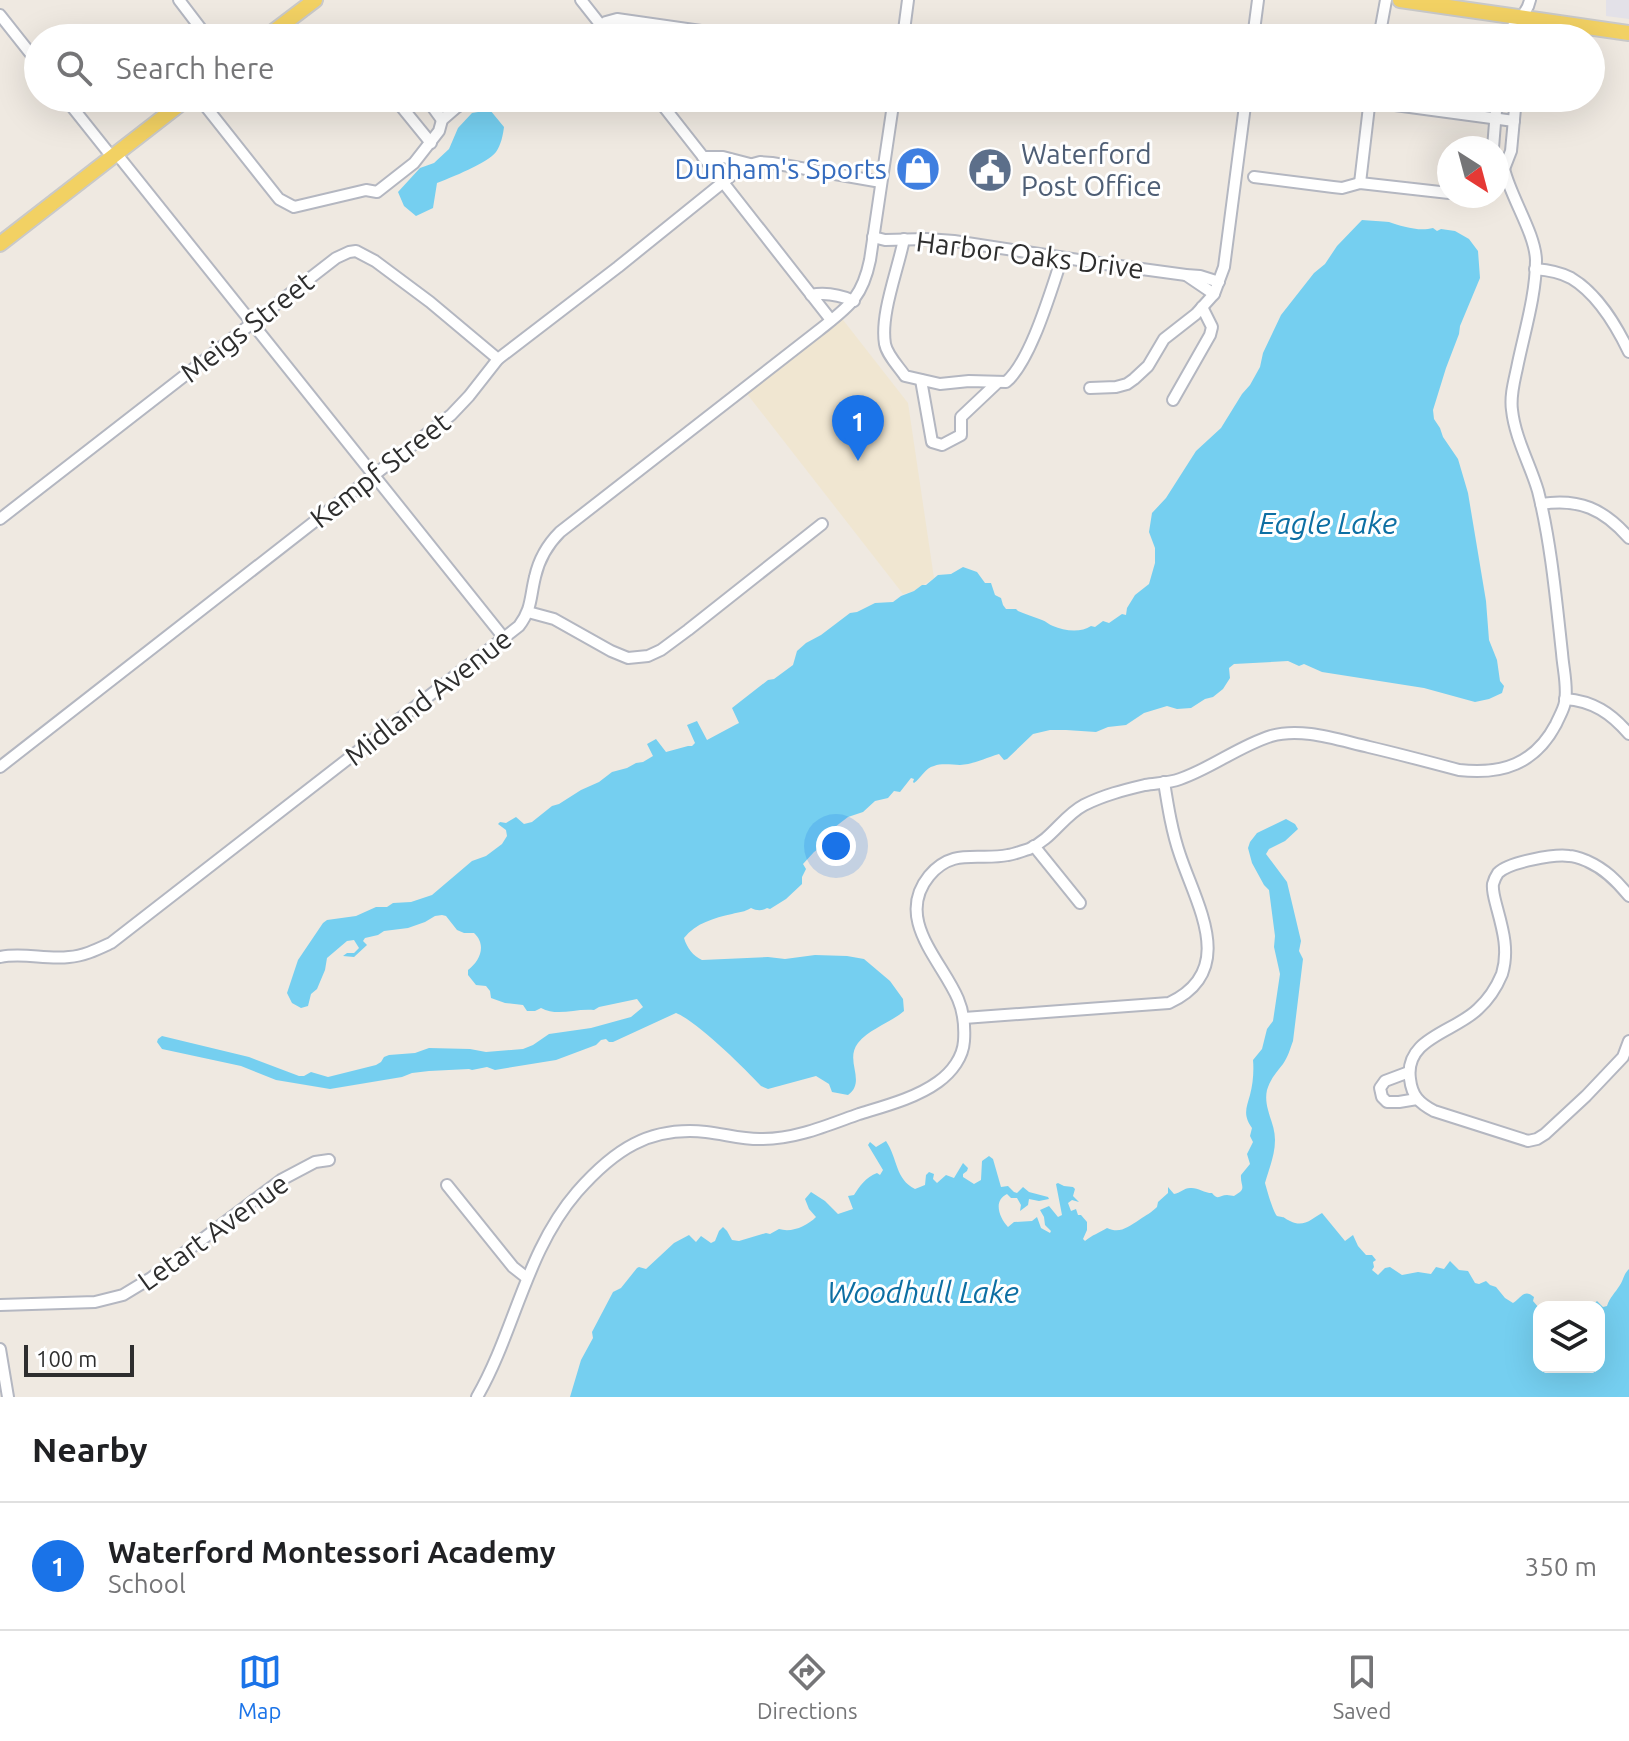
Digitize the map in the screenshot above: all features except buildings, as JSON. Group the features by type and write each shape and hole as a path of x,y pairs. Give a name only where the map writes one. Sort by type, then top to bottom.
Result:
{"main road":[{"path":"283,24 315,0"},
{"path":"1400,0 1569,24"},
{"path":"1605,29 1629,33"},
{"path":"0,244 170,112"}],"street":[{"path":"581,0 599,24"},
{"path":"905,24 908,0"},
{"path":"1255,24 1258,0"},
{"path":"1382,24 1386,0"},
{"path":"1515,24 1530,0"},
{"path":"179,1 197,24"},
{"path":"0,15 24,45"},
{"path":"1522,17 1522,24"},
{"path":"604,24 617,19 652,24"},
{"path":"77,112 253,324 504,638"},
{"path":"210,112 279,199 294,207 366,190 377,192 414,163 439,131 442,120 451,112"},
{"path":"406,112 431,143"},
{"path":"436,112 442,120"},
{"path":"668,112 831,320"},
{"name":"Midland Avenue","path":"0,957 67,958 111,943 519,626 528,612 541,556 560,532 854,301 866,280 892,112"},
{"path":"1090,388 1116,387 1134,379 1148,366 1164,339 1196,314 1214,294 1224,267 1244,112"},
{"path":"1360,183 1369,112"},
{"path":"1448,112 1514,121"},
{"path":"1493,136 1495,112"},
{"path":"1509,156 1515,112"},
{"path":"703,157 723,157 750,164 772,163 881,182"},
{"name":"Kempf Street","path":"0,767 451,415 498,359 742,167 750,164"},
{"path":"1254,177 1342,188 1360,183 1437,192"},
{"path":"477,1397 553,1224 575,1194 607,1163 635,1142 675,1130 750,1139 792,1137 892,1103 927,1088 949,1072 964,1046 964,1018 956,994 922,937 917,915 921,889 940,867 962,856 1008,856 1034,846 1046,839 1081,806 1114,792 1177,780 1257,742 1285,733 1337,740 1459,770 1489,772 1522,760 1547,740 1565,699 1561,642 1541,504 1512,411 1512,392 1535,269 1534,244 1509,186"},
{"name":"Harbor Oaks Drive","path":"873,237 885,240 954,241 1200,276 1219,282"},
{"path":"904,239 885,319 885,347 905,376 940,384 1006,382 1014,375 1046,305 1062,258"},
{"name":"Meigs Street","path":"0,519 336,258 349,252 356,251 375,261 498,359"},
{"path":"1535,269 1573,279 1590,294 1616,327 1629,352"},
{"path":"1186,275 1214,294"},
{"path":"811,295 832,294 854,301"},
{"path":"1173,400 1210,335 1212,327 1202,307"},
{"path":"921,380 932,442 942,445 961,435 961,417 997,383"},
{"path":"1541,504 1558,502 1589,506 1607,516 1629,538"},
{"path":"528,612 567,624 628,658 648,656 688,630 822,524"},
{"path":"1565,699 1582,700 1603,709 1629,734"},
{"path":"964,1018 1169,1003 1192,987 1206,965 1206,928 1176,844 1164,782"},
{"path":"1034,846 1080,903"},
{"path":"1629,896 1603,869 1571,856 1519,863 1497,874 1493,890 1504,936 1505,959 1501,977 1477,1011 1417,1050 1409,1072 1413,1094 1420,1103 1434,1111 1528,1141 1537,1139 1554,1127 1615,1067 1629,1041"},
{"path":"1409,1072 1385,1081 1380,1088 1382,1097 1387,1102 1417,1099"},
{"name":"Letart Avenue","path":"0,1305 95,1302 123,1295 151,1278 281,1180 315,1162 329,1160"},
{"path":"447,1185 513,1267 527,1278"},
{"path":"0,1349 8,1397"}],"shaded area":[{"path":"1606,0 1629,0 1629,19 1606,16"},
{"path":"840,316 908,403 934,578 903,594 744,390"}],"water":[{"path":"492,112 504,127 496,152 477,165 437,183 433,208 416,216 404,206 398,192 420,168 434,163 449,149 458,128 472,113"},
{"name":"Eagle Lake","path":"1362,220 1389,222 1416,229 1455,231 1469,239 1478,251 1480,278 1460,326 1433,410 1443,437 1458,459 1468,493 1486,601 1489,640 1504,686 1502,693 1475,702 1424,688 1322,672 1288,661 1234,664 1229,668 1230,678 1223,689 1191,708 1167,706 1144,713 1126,725 1096,732 1050,730 1033,734 1007,759 1004,760 999,754 965,764 937,765 914,783 911,778 900,792 894,791 888,798 875,801 863,812 848,817 831,830 820,842 821,847 803,864 806,869 802,884 786,899 770,909 751,908 712,919 694,928 684,938 691,951 702,960 847,956 864,959 890,981 903,999 904,1011 858,1043 853,1057 856,1084 848,1095 832,1092 829,1084 816,1076 768,1089 761,1086 708,1035 676,1013 613,1042 601,1040 596,1045 556,1060 495,1070 487,1067 412,1073 330,1089 276,1080 241,1066 162,1049 157,1042 162,1036 249,1057 299,1076 311,1072 328,1077 376,1065 389,1055 415,1053 429,1048 486,1052 523,1049 549,1034 591,1028 631,1017 643,1007 637,999 594,1010 560,1012 541,1008 527,1011 523,1005 491,998 486,986 476,985 468,975 480,953 478,938 474,933 457,930 442,915 408,928 384,931 365,938 363,941 367,945 354,957 343,956 359,948 354,940 347,941 327,958 325,970 317,989 311,994 308,1006 301,1008 292,1003 287,993 298,960 327,920 356,916 376,907 411,902 432,895 472,861 486,856 502,844 507,836 506,830 498,824 500,822 506,823 516,817 524,824 532,822 552,806 612,772 653,756 647,744 656,739 666,752 692,746 695,743 687,725 697,721 707,740 739,723 732,708 793,665 797,651 850,613 875,603 893,602 926,585 938,575 951,574 963,567 977,572 985,583 991,583 995,595 1001,598 1006,609 1016,609 1057,628 1082,630 1126,615 1135,595 1149,584 1155,563 1155,548 1149,532 1152,513 1166,498 1196,451 1221,428 1250,385 1281,315"},
{"name":"Woodhull Lake","path":"1286,819 1298,829 1266,854 1287,882 1303,959 1293,1041 1285,1061 1270,1082 1266,1097 1275,1140 1265,1183 1275,1214 1299,1224 1322,1213 1345,1241 1353,1235 1366,1255 1372,1255 1376,1260 1372,1270 1378,1275 1390,1267 1402,1275 1418,1272 1431,1274 1436,1267 1444,1269 1450,1261 1459,1270 1468,1271 1475,1283 1486,1281 1513,1303 1523,1295 1531,1294 1534,1297 1533,1373 1605,1373 1605,1306 1629,1269 1629,1397 570,1397 581,1360 593,1338 592,1332 613,1292 621,1288 637,1268 646,1269 674,1243 689,1235 696,1242 701,1236 711,1243 723,1227 732,1240 739,1241 779,1229 804,1226 816,1217 805,1199 811,1192 838,1214 853,1209 848,1196 854,1195 866,1180 877,1173 880,1175 883,1170 868,1145 870,1142 876,1147 886,1141 900,1174 915,1189 925,1185 929,1172 934,1174 933,1179 937,1183 946,1175 954,1178 963,1163 968,1168 963,1177 974,1184 981,1180 982,1161 989,1156 993,1159 1001,1187 1008,1186 1017,1193 1023,1187 1049,1199 1029,1199 1028,1205 1020,1211 1017,1198 1007,1194 1000,1201 999,1209 1008,1227 1014,1222 1032,1221 1037,1217 1041,1228 1050,1233 1040,1210 1049,1206 1058,1217 1062,1215 1056,1184 1073,1187 1073,1196 1079,1202 1072,1200 1068,1203 1071,1211 1076,1209 1087,1222 1085,1241 1107,1228 1120,1230 1139,1220 1157,1207 1168,1193 1168,1187 1174,1194 1193,1188 1218,1197 1238,1193 1242,1189 1241,1175 1250,1164 1247,1154 1253,1142 1246,1112 1253,1082 1253,1060 1262,1049 1267,1029 1273,1021 1280,974 1274,947 1269,890 1252,863 1248,848 1257,833"}],"place":[{"name":"Dunham's Sports","path":"918,169"},
{"name":"Waterford Post Office","path":"990,170"},
{"name":"Waterford Montessori Academy","path":"858,461"}]}
